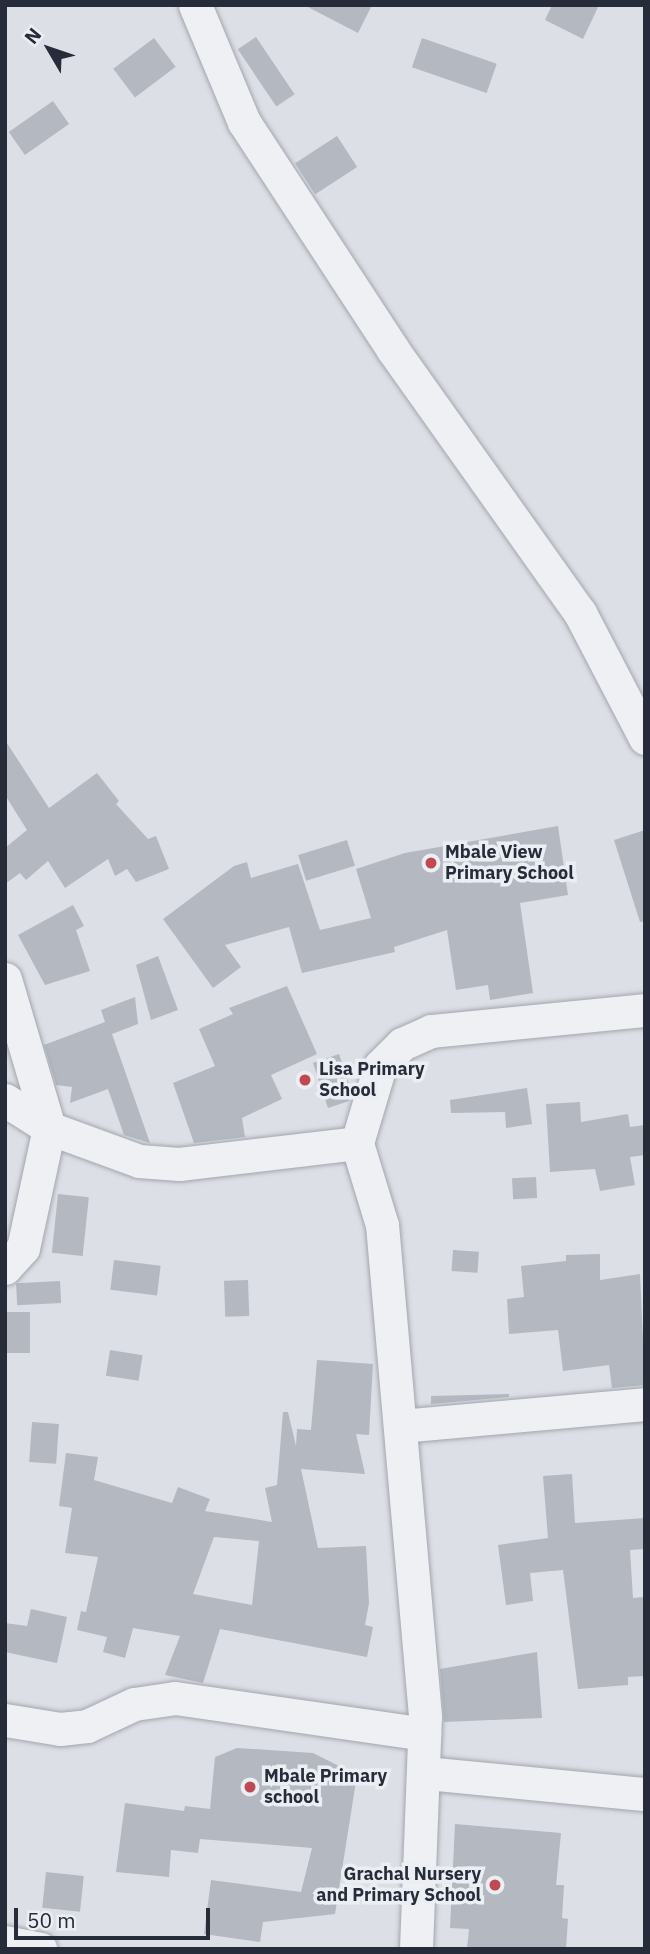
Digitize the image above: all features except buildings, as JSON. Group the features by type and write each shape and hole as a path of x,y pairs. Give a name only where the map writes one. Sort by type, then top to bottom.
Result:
{"street":[{"path":"195,5 244,122 393,350 580,613 645,738"},
{"path":"5,979 49,1128 23,1248 5,1268"},
{"path":"416,1949 425,1773 424,1734 382,1225 357,1143 380,1066 402,1044 431,1031 645,1010"},
{"path":"5,1100 49,1128 139,1161 179,1164 357,1143"},
{"path":"400,1426 645,1404"},
{"path":"5,1720 61,1729 87,1726 134,1704 175,1698 424,1734"},
{"path":"425,1773 645,1794"},
{"path":"5,1942 40,1949"}],"place":[{"name":"Mbale View Primary School","path":"431,863"},
{"name":"Lisa Primary School","path":"305,1080"},
{"name":"Mbale Primary school","path":"250,1787"},
{"name":"Grachal Nursery and Primary School","path":"495,1885"}]}
